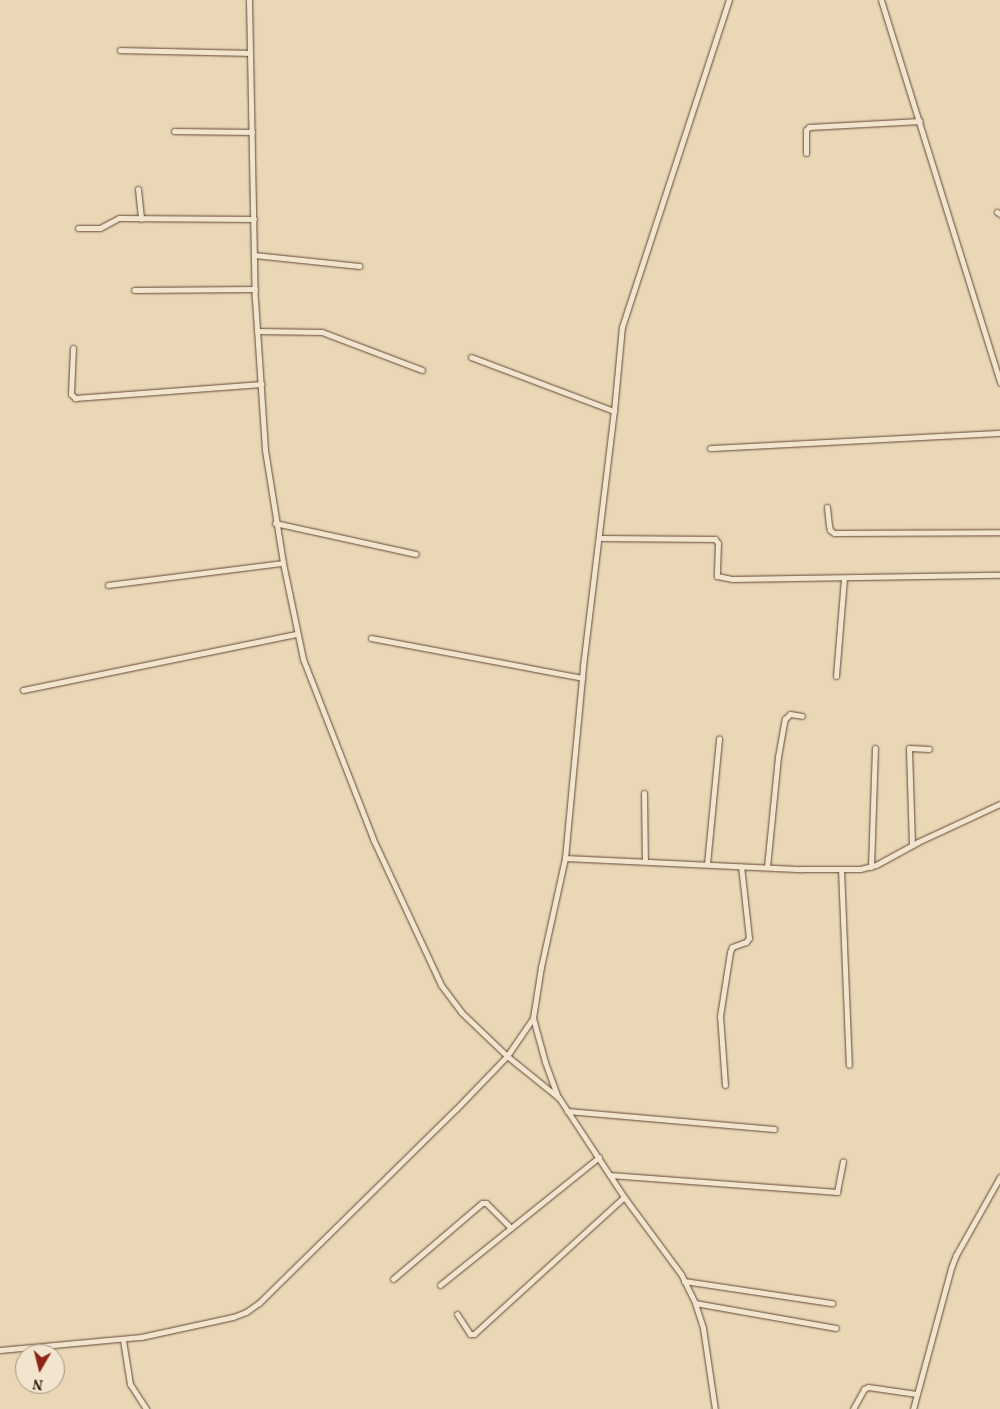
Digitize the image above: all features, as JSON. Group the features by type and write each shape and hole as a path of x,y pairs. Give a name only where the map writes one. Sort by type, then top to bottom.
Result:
{"street":[{"path":"249,0 255,289 265,450 275,523 303,659 373,839 441,985 461,1012 507,1056 558,1098"},
{"path":"715,1409 709,1357 695,1303 684,1281 624,1197 558,1098 545,1062 533,1018 544,949 565,858 582,678 624,319 729,0"},
{"path":"881,0 1000,383"},
{"path":"120,50 250,52"},
{"path":"806,153 806,130 808,127 920,121"},
{"path":"174,131 252,132"},
{"path":"138,189 141,219"},
{"path":"78,228 100,228 119,218 254,219"},
{"path":"254,255 360,266"},
{"path":"134,290 255,289"},
{"path":"257,331 322,332 422,370"},
{"path":"73,348 72,394 75,398 261,384"},
{"path":"471,357 614,411"},
{"path":"710,448 1000,433"},
{"path":"827,507 830,530 834,533 1000,532"},
{"path":"275,523 416,554"},
{"path":"599,538 714,539 718,543 715,572 720,578 844,579 1000,576"},
{"path":"108,585 283,563"},
{"path":"836,676 844,579"},
{"path":"23,690 297,634"},
{"path":"371,638 582,678"},
{"path":"767,868 778,757 785,719 790,714 802,716"},
{"path":"707,864 719,739"},
{"path":"871,867 875,748"},
{"path":"912,846 909,748 928,749"},
{"path":"644,793 645,860"},
{"path":"565,858 645,860 767,868 841,869 871,867 1000,804"},
{"path":"725,1085 720,1016 730,952 732,947 746,942 749,938 741,866"},
{"path":"841,869 849,1065"},
{"path":"0,1350 123,1340 233,1317 252,1309 456,1109 507,1056 533,1018"},
{"path":"567,1111 774,1130"},
{"path":"440,1285 599,1157"},
{"path":"610,1175 837,1192 840,1189 843,1162"},
{"path":"913,1409 944,1290 956,1255 1000,1177"},
{"path":"457,1314 470,1334 474,1334 624,1197"},
{"path":"393,1279 482,1203 486,1203 511,1228"},
{"path":"684,1281 832,1303"},
{"path":"695,1303 836,1328"},
{"path":"123,1340 130,1384 146,1409"},
{"path":"853,1409 864,1389 868,1387 916,1394"}]}
